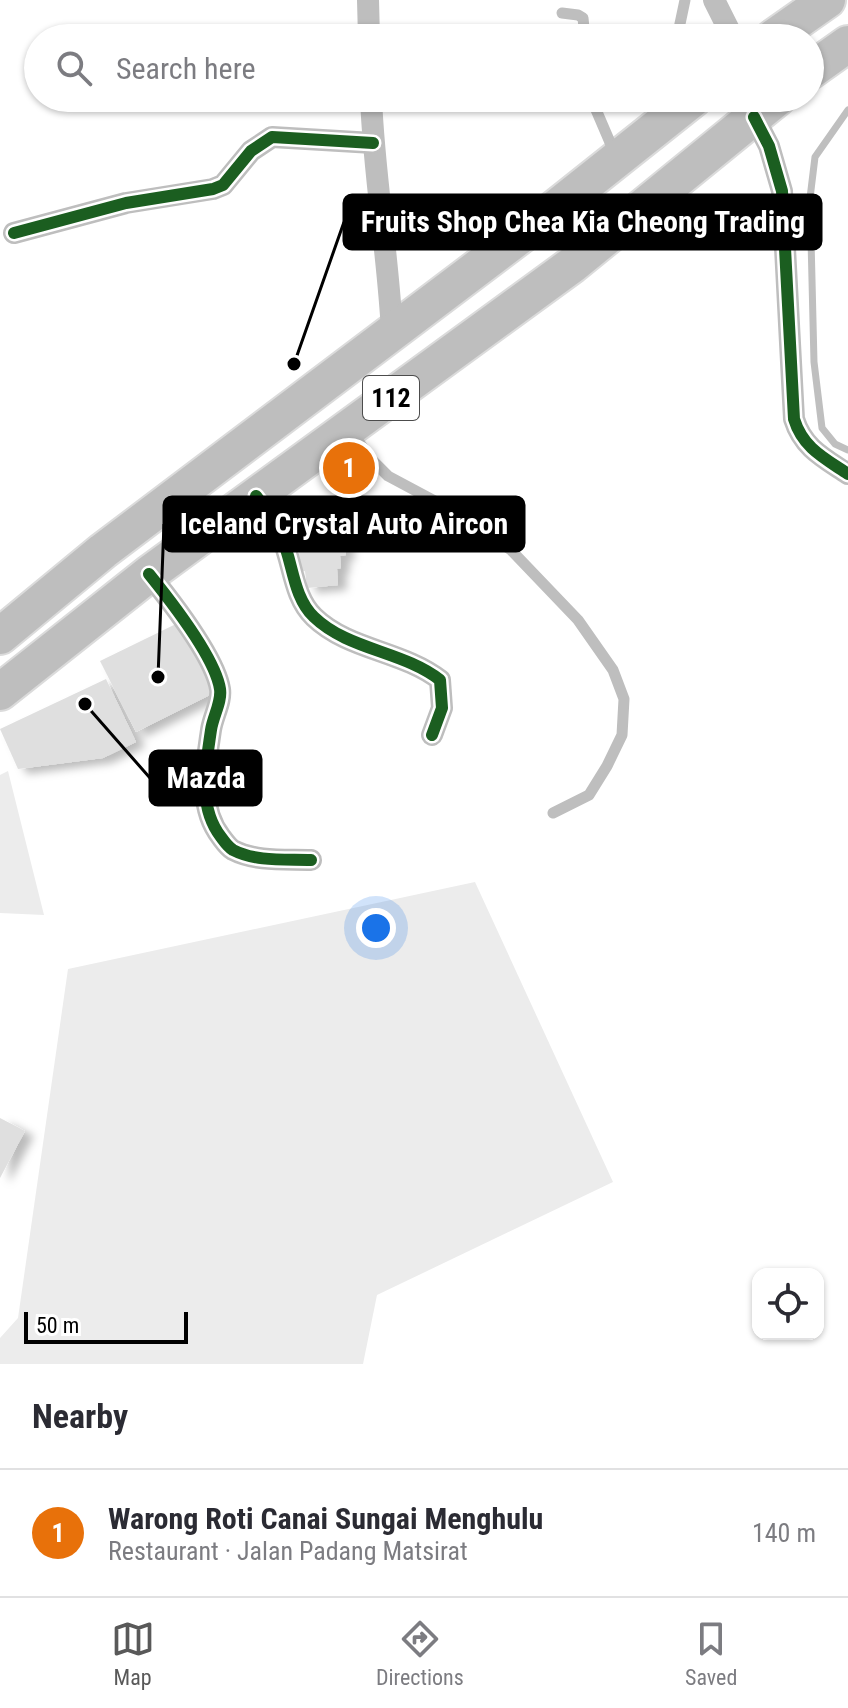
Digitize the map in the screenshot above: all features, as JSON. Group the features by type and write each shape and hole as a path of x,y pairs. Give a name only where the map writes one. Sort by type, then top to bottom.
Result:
{"main road":[{"path":"793,24 827,0"},
{"path":"824,61 848,44"},
{"name":"112","path":"0,636 103,551 533,226 676,112"},
{"name":"112","path":"0,692 149,574 572,265 760,112"},
{"path":"533,226 572,265"}],"street":[{"path":"368,0 369,24"},
{"path":"714,0 726,24"},
{"path":"372,112 392,332"},
{"path":"765,112 769,146 782,191 794,419 805,443 848,474"},
{"path":"14,233 126,203 213,189 223,185 251,151 272,137 373,143"},
{"path":"256,496 283,539 300,595 312,615 330,630 419,666 440,680 442,708 432,735"},
{"path":"149,574 205,655 219,683 221,696 213,721 205,779 210,819 231,849 260,858 311,860"}],"lane":[{"path":"680,24 685,0"},
{"path":"562,13 578,15 583,18 584,24"},
{"path":"597,112 617,159"},
{"path":"349,428 371,459 388,476 448,508 511,550 578,620 613,670 624,699 622,735 589,795 553,813"}],"shaded area":[{"path":"8,771 44,915 0,913 0,775"},
{"path":"475,882 613,1182 377,1295 363,1364 0,1364 0,1338 18,1318 68,969"}],"building":[{"path":"360,453 368,465 338,484 331,472"},
{"path":"341,500 346,555 340,556 338,585 307,588 305,571 301,572 294,504"},
{"path":"180,622 216,692 136,732 100,661"},
{"path":"106,679 136,742 103,758 18,769 0,729"},
{"path":"0,1118 25,1131 0,1178"}],"waterway":[{"path":"848,110 815,157 810,198 814,362 822,428 835,444 848,450"}],"cycle path":[{"path":"754,117 769,146 782,191 794,419 809,445 848,474"},
{"path":"14,233 126,203 213,189 223,185 251,151 272,137 373,143"},
{"path":"256,496 280,532 298,590 314,617 343,637 425,670 440,680 442,708 432,735"},
{"path":"149,574 201,645 220,689 211,730 205,785 213,825 228,846 242,854 271,859 311,860"}],"place":[{"name":"Fruits Shop Chea Kia Cheong Trading","path":"294,364"},
{"name":"Warong Roti Canai Sungai Menghulu","path":"349,468"},
{"name":"Iceland Crystal Auto Aircon","path":"158,677"},
{"name":"Mazda","path":"85,704"}]}
